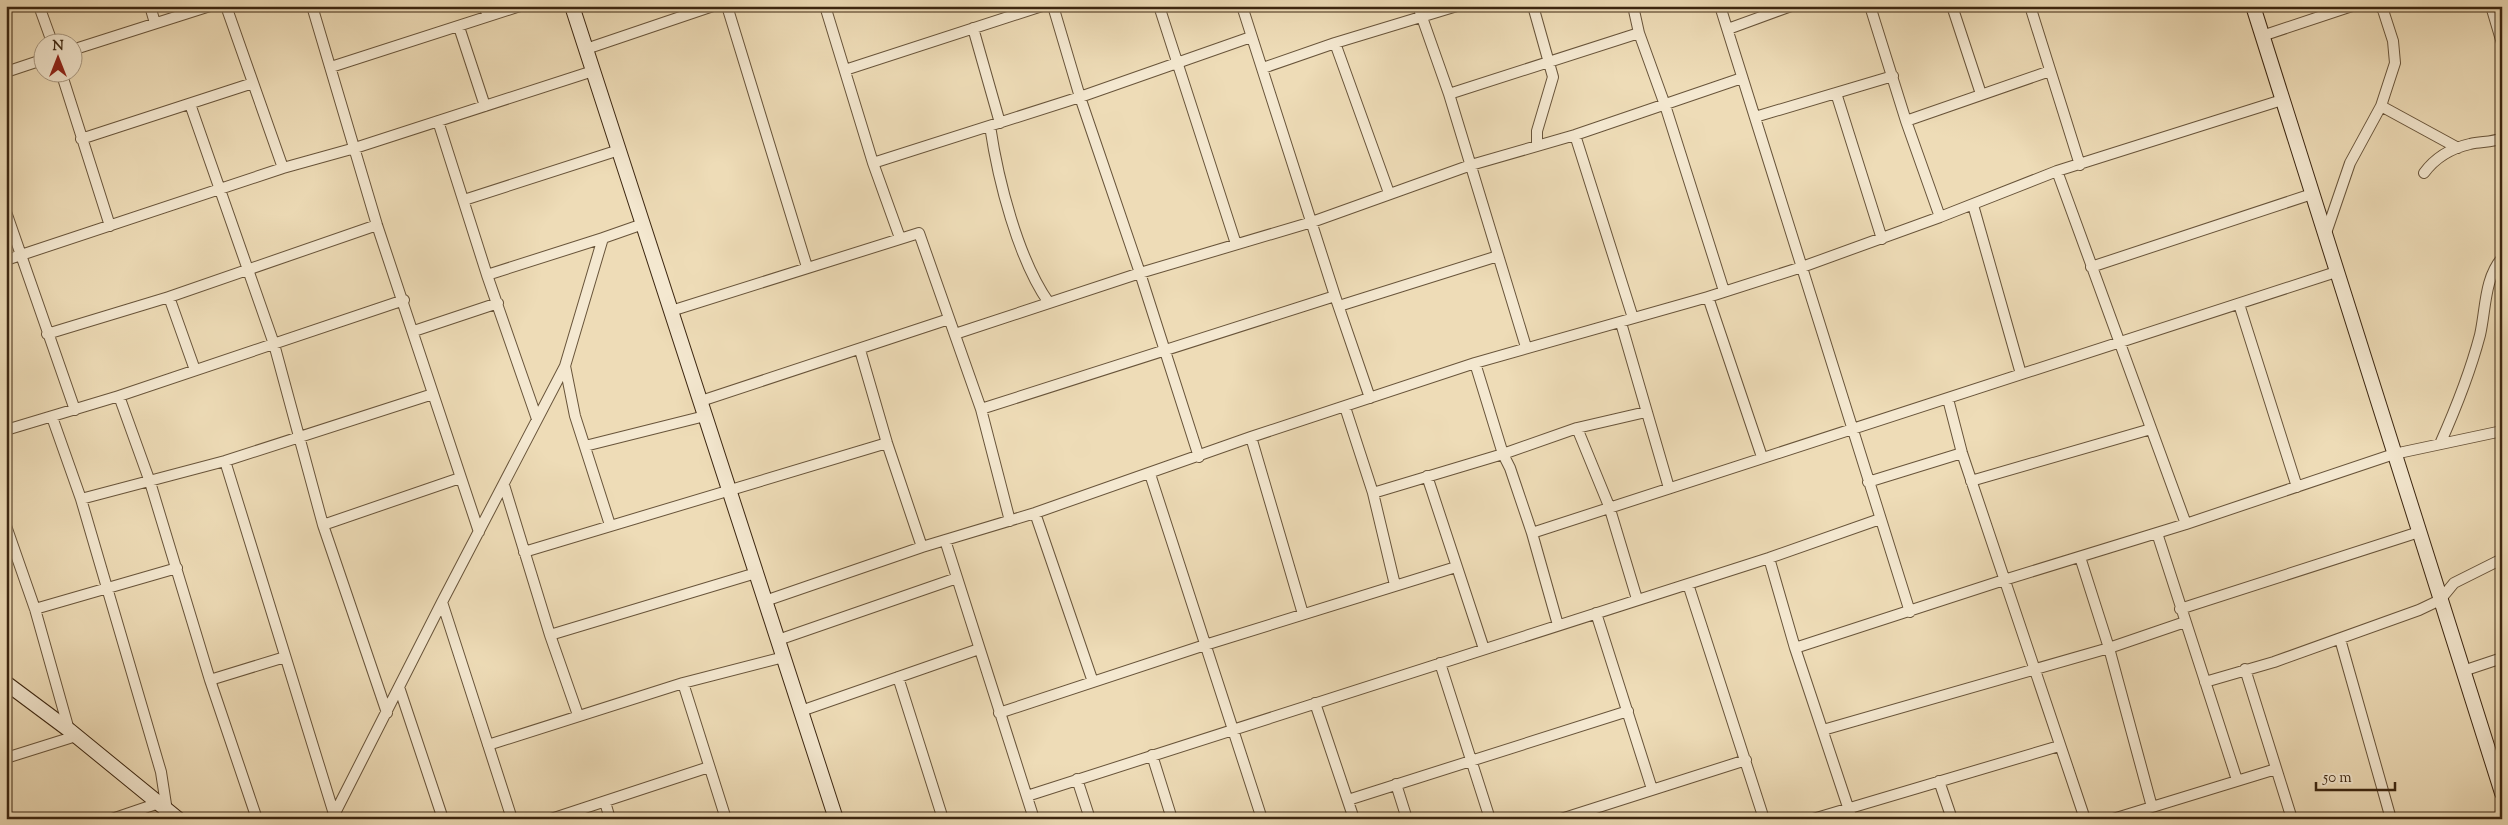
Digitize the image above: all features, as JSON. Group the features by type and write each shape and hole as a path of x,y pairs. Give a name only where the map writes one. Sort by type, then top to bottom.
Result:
{"street":[{"path":"39,6 48,32"},
{"path":"150,6 155,23"},
{"path":"82,47 210,6"},
{"path":"226,6 284,168"},
{"path":"312,6 377,225 404,300 479,532"},
{"path":"331,67 459,26 486,11 520,6"},
{"path":"572,6 835,818"},
{"path":"586,49 713,6"},
{"path":"727,6 807,267"},
{"path":"826,6 873,163 900,238"},
{"path":"845,70 1042,6"},
{"path":"1053,6 1080,97 1140,273 1199,457"},
{"path":"1159,6 1236,244"},
{"path":"1242,6 1370,398"},
{"path":"1418,6 1449,94 1526,347"},
{"path":"1263,68 1335,43 1456,6"},
{"path":"1533,6 1550,63 1553,80 1537,131 1537,146"},
{"path":"1633,6 1639,33 1665,105 1724,291"},
{"path":"1720,6 1910,612"},
{"path":"1728,29 1791,6"},
{"path":"1870,6 1906,121 1940,217"},
{"path":"1952,6 1980,94"},
{"path":"2030,6 2080,164"},
{"path":"2253,6 2502,793"},
{"path":"2262,36 2352,6"},
{"path":"2325,236 2350,163 2381,106 2396,57 2383,10 2379,6"},
{"path":"2491,6 2502,43"},
{"path":"459,26 485,106"},
{"path":"973,28 1000,123"},
{"path":"1449,94 1639,33"},
{"path":"873,163 1080,97 1251,37"},
{"path":"1335,43 1389,193"},
{"path":"6,72 32,63"},
{"path":"6,260 221,188 355,148 593,71"},
{"path":"1906,121 2050,71"},
{"path":"1755,118 1893,76"},
{"path":"955,334 1140,273 1312,222 1471,165 1575,135 1742,78"},
{"path":"64,82 110,226"},
{"path":"81,139 253,83"},
{"path":"1836,93 1882,239"},
{"path":"765,601 922,547 1034,514 1251,437 1475,363 1526,347 1621,323 1802,267 1882,239 2057,171 2282,100"},
{"path":"190,104 221,188 247,270 274,344 323,525 387,713"},
{"path":"2381,106 2458,148"},
{"path":"438,121 487,275 537,419"},
{"path":"990,126 996,161 1026,258 1037,286 1049,303"},
{"path":"1575,135 1633,318"},
{"path":"2424,173 2432,162 2458,148 2471,143 2483,143 2502,138"},
{"path":"464,200 619,150"},
{"path":"2057,171 2186,524"},
{"path":"2091,266 2312,194"},
{"path":"1972,205 2021,374"},
{"path":"6,212 75,410"},
{"path":"487,275 643,224"},
{"path":"48,334 170,297 377,225"},
{"path":"672,311 917,233 920,235 981,409 1010,521"},
{"path":"333,816 442,602 566,366 603,238"},
{"path":"981,409 1165,351 1498,256"},
{"path":"2440,444 2463,393 2480,333 2488,284 2496,264 2502,258"},
{"path":"1532,533 1609,506 1852,428 1948,400 2118,342 2336,272"},
{"path":"170,297 195,370"},
{"path":"1708,297 1762,457"},
{"path":"6,430 119,396 404,300"},
{"path":"414,331 498,303"},
{"path":"2239,304 2297,487"},
{"path":"701,401 949,319"},
{"path":"1621,323 1669,488"},
{"path":"860,350 887,443 922,547"},
{"path":"1475,363 1503,454 1510,468 1532,533 1558,625"},
{"path":"566,366 575,416 610,524"},
{"path":"80,499 225,461 433,394"},
{"path":"119,396 150,482 210,680 257,819"},
{"path":"1948,400 1962,452 2085,819"},
{"path":"1345,407 1373,493 1395,585"},
{"path":"1373,493 1503,454 1577,428 1646,412"},
{"path":"585,446 705,416"},
{"path":"52,417 80,499 161,772 168,811"},
{"path":"1577,428 1609,506 1637,599"},
{"path":"1972,481 2151,429"},
{"path":"1796,648 2004,580 2156,534 2394,454 2502,431"},
{"path":"1251,437 1303,614"},
{"path":"524,552 610,524 887,443"},
{"path":"1868,482 1962,452"},
{"path":"225,461 333,816"},
{"path":"1150,474 1262,819"},
{"path":"1427,476 1484,649"},
{"path":"323,525 460,478"},
{"path":"504,485 550,635 578,715"},
{"path":"1034,514 1093,682"},
{"path":"1026,796 1688,584 1880,519"},
{"path":"6,526 35,609 72,733"},
{"path":"2180,609 2419,532"},
{"path":"2156,534 2237,780"},
{"path":"945,540 1034,819"},
{"path":"2080,557 2109,648 2152,806"},
{"path":"1768,558 1852,819"},
{"path":"2205,682 2388,623 2440,600 2454,583 2502,559"},
{"path":"999,713 1205,644 1456,567"},
{"path":"35,609 177,568"},
{"path":"550,635 756,573"},
{"path":"778,640 957,578"},
{"path":"1688,584 1764,819"},
{"path":"442,602 512,819"},
{"path":"1596,613 1652,789"},
{"path":"1823,730 2109,648 2185,622"},
{"path":"2340,639 2391,819"},
{"path":"801,711 980,649"},
{"path":"210,680 285,657"},
{"path":"488,745 683,683 784,657"},
{"path":"2463,671 2502,658"},
{"path":"1440,663 1490,819"},
{"path":"2246,669 2292,819"},
{"path":"898,677 943,819"},
{"path":"6,683 72,733 168,811"},
{"path":"683,683 726,819"},
{"path":"399,687 443,819"},
{"path":"1315,703 1354,819"},
{"path":"1348,800 1628,711"},
{"path":"6,758 72,733"},
{"path":"1813,819 2059,746"},
{"path":"1152,755 1172,819"},
{"path":"1562,819 1746,760"},
{"path":"551,819 709,767"},
{"path":"2113,819 2276,769"},
{"path":"1077,779 1090,819"},
{"path":"1939,781 1952,819"},
{"path":"1396,784 1407,819"},
{"path":"605,802 610,819"},
{"path":"119,818 168,811"}]}
